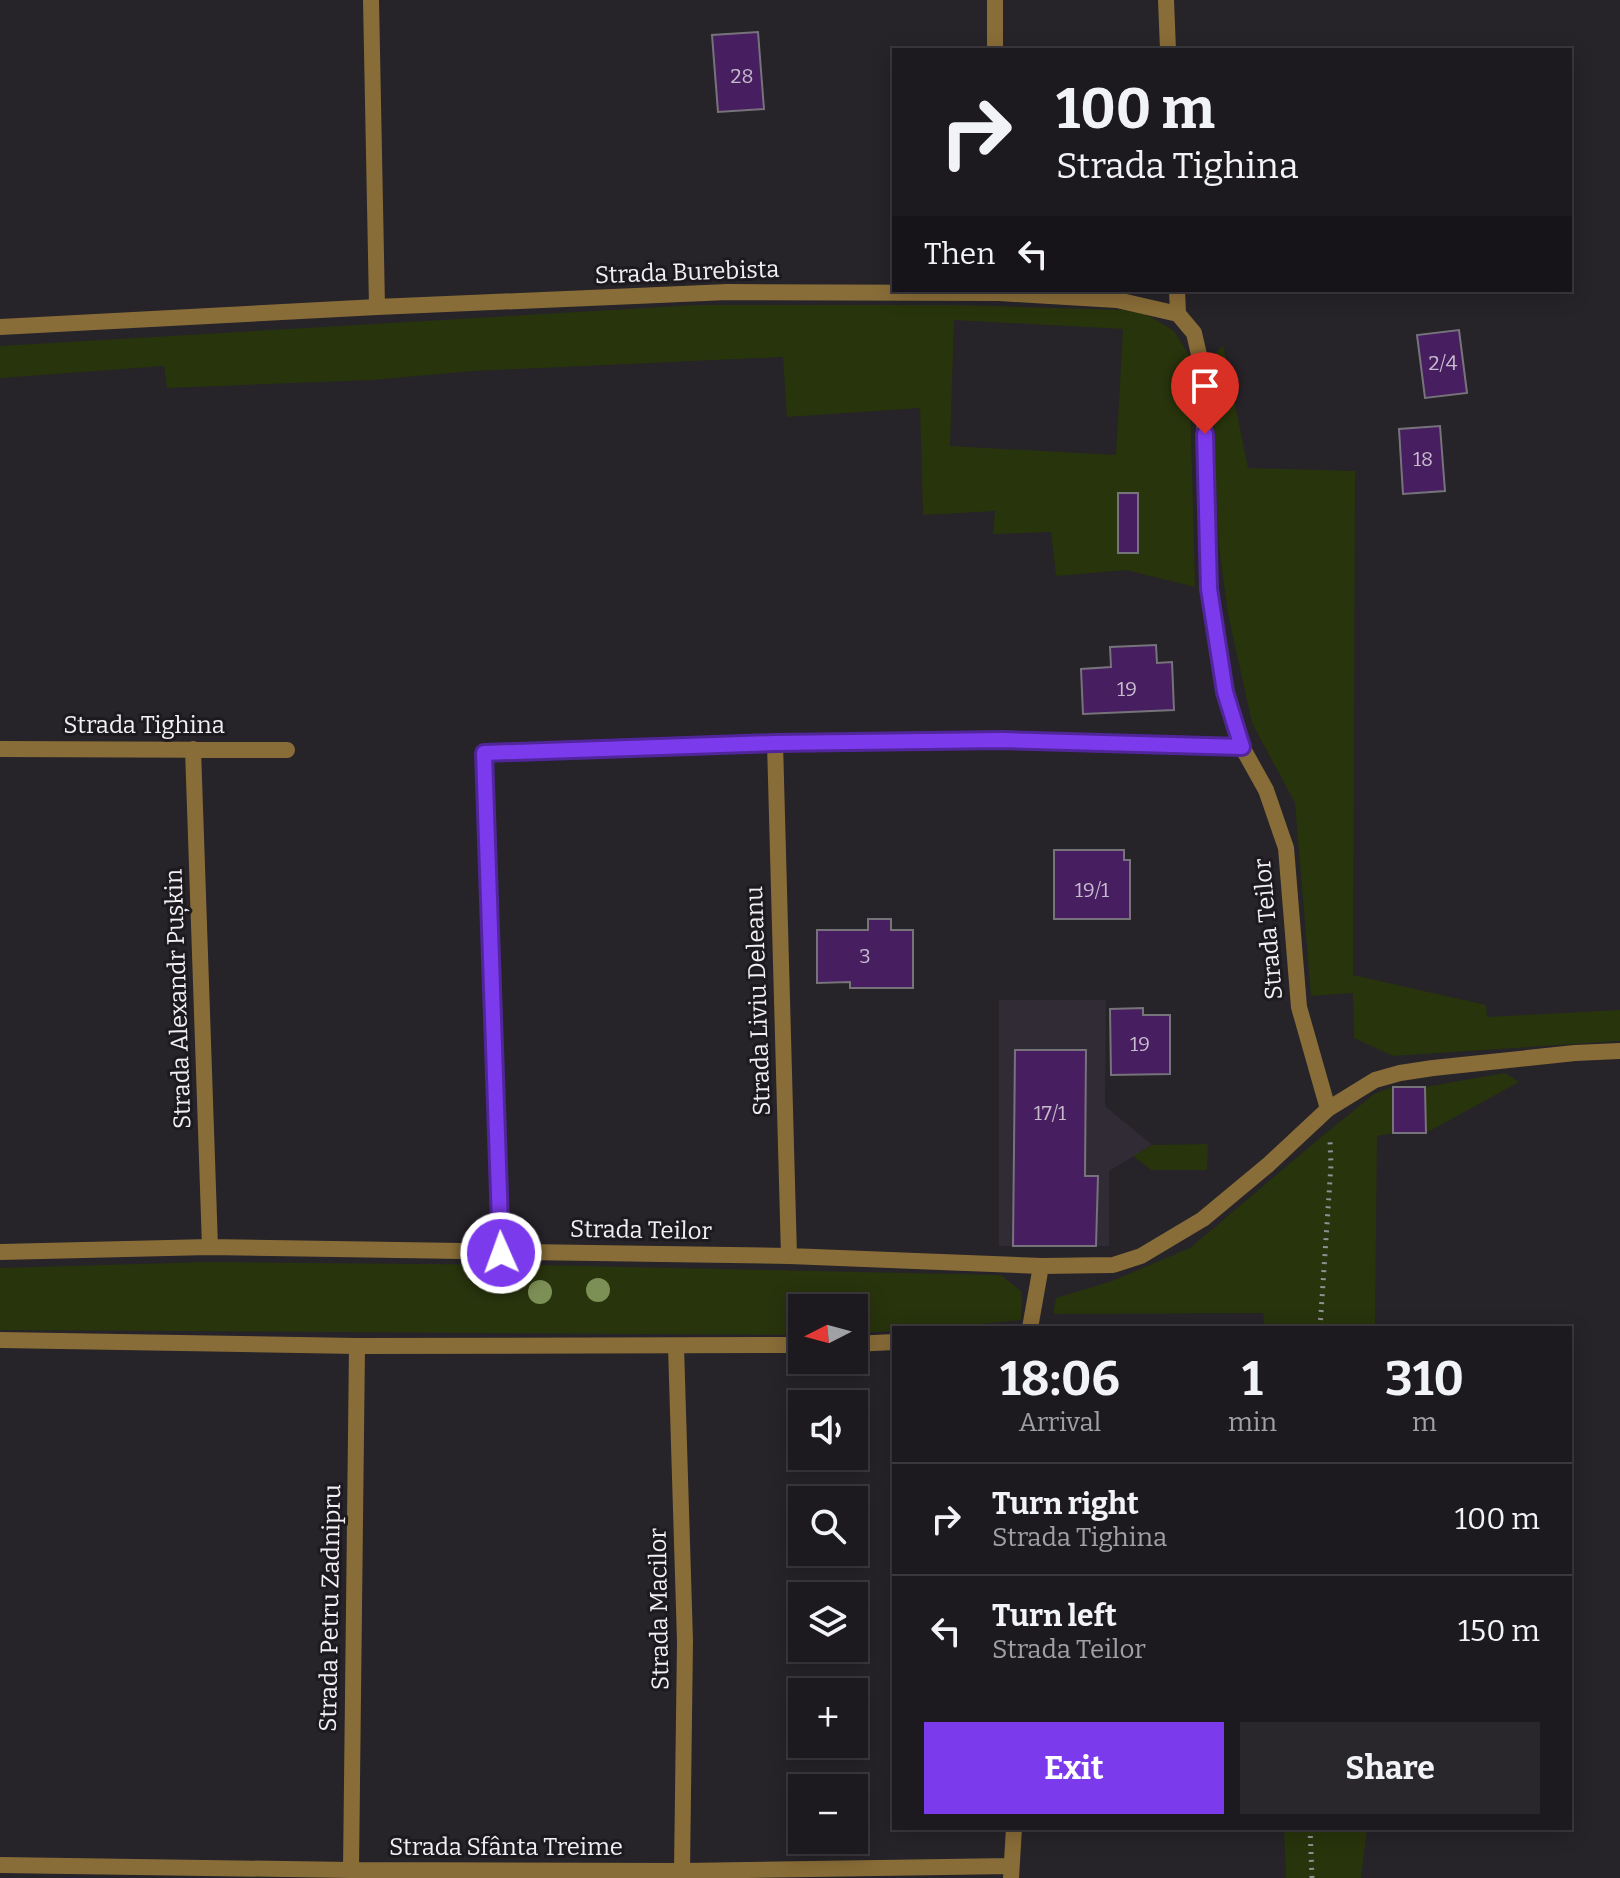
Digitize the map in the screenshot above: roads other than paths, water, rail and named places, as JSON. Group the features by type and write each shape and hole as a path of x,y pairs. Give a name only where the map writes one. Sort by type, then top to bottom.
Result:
{"street":[{"path":"371,0 377,307"},
{"path":"995,0 995,48"},
{"path":"1166,0 1168,48"},
{"name":"Strada Burebista","path":"0,327 728,292 999,292"},
{"path":"999,292 1117,300 1178,314 1177,292"},
{"name":"Strada Teilor","path":"0,1252 210,1247 789,1256 1041,1266 1113,1265 1141,1256 1203,1219 1268,1165 1328,1109 1299,1007 1286,848 1266,790 1242,747 1225,692 1209,589 1203,372 1194,333 1178,314"},
{"path":"501,1253 484,753 775,743 1003,740 1242,747"},
{"name":"Strada Liviu Deleanu","path":"775,743 789,1256"},
{"name":"Strada Tighina","path":"0,749 287,750"},
{"name":"Strada Alexandr Pușkin","path":"193,749 210,1247"},
{"path":"1328,1109 1375,1080 1400,1073 1575,1053 1620,1051"},
{"path":"1030,1326 1041,1266"},
{"path":"0,1340 357,1346 788,1345"},
{"path":"868,1343 892,1342"},
{"name":"Strada Petru Zadnipru","path":"351,1870 357,1346"},
{"name":"Strada Macilor","path":"676,1346 685,1641 682,1871"},
{"path":"1011,1872 1014,1830"},
{"name":"Strada Sfânta Treime","path":"0,1865 351,1870 1011,1872"}]}
